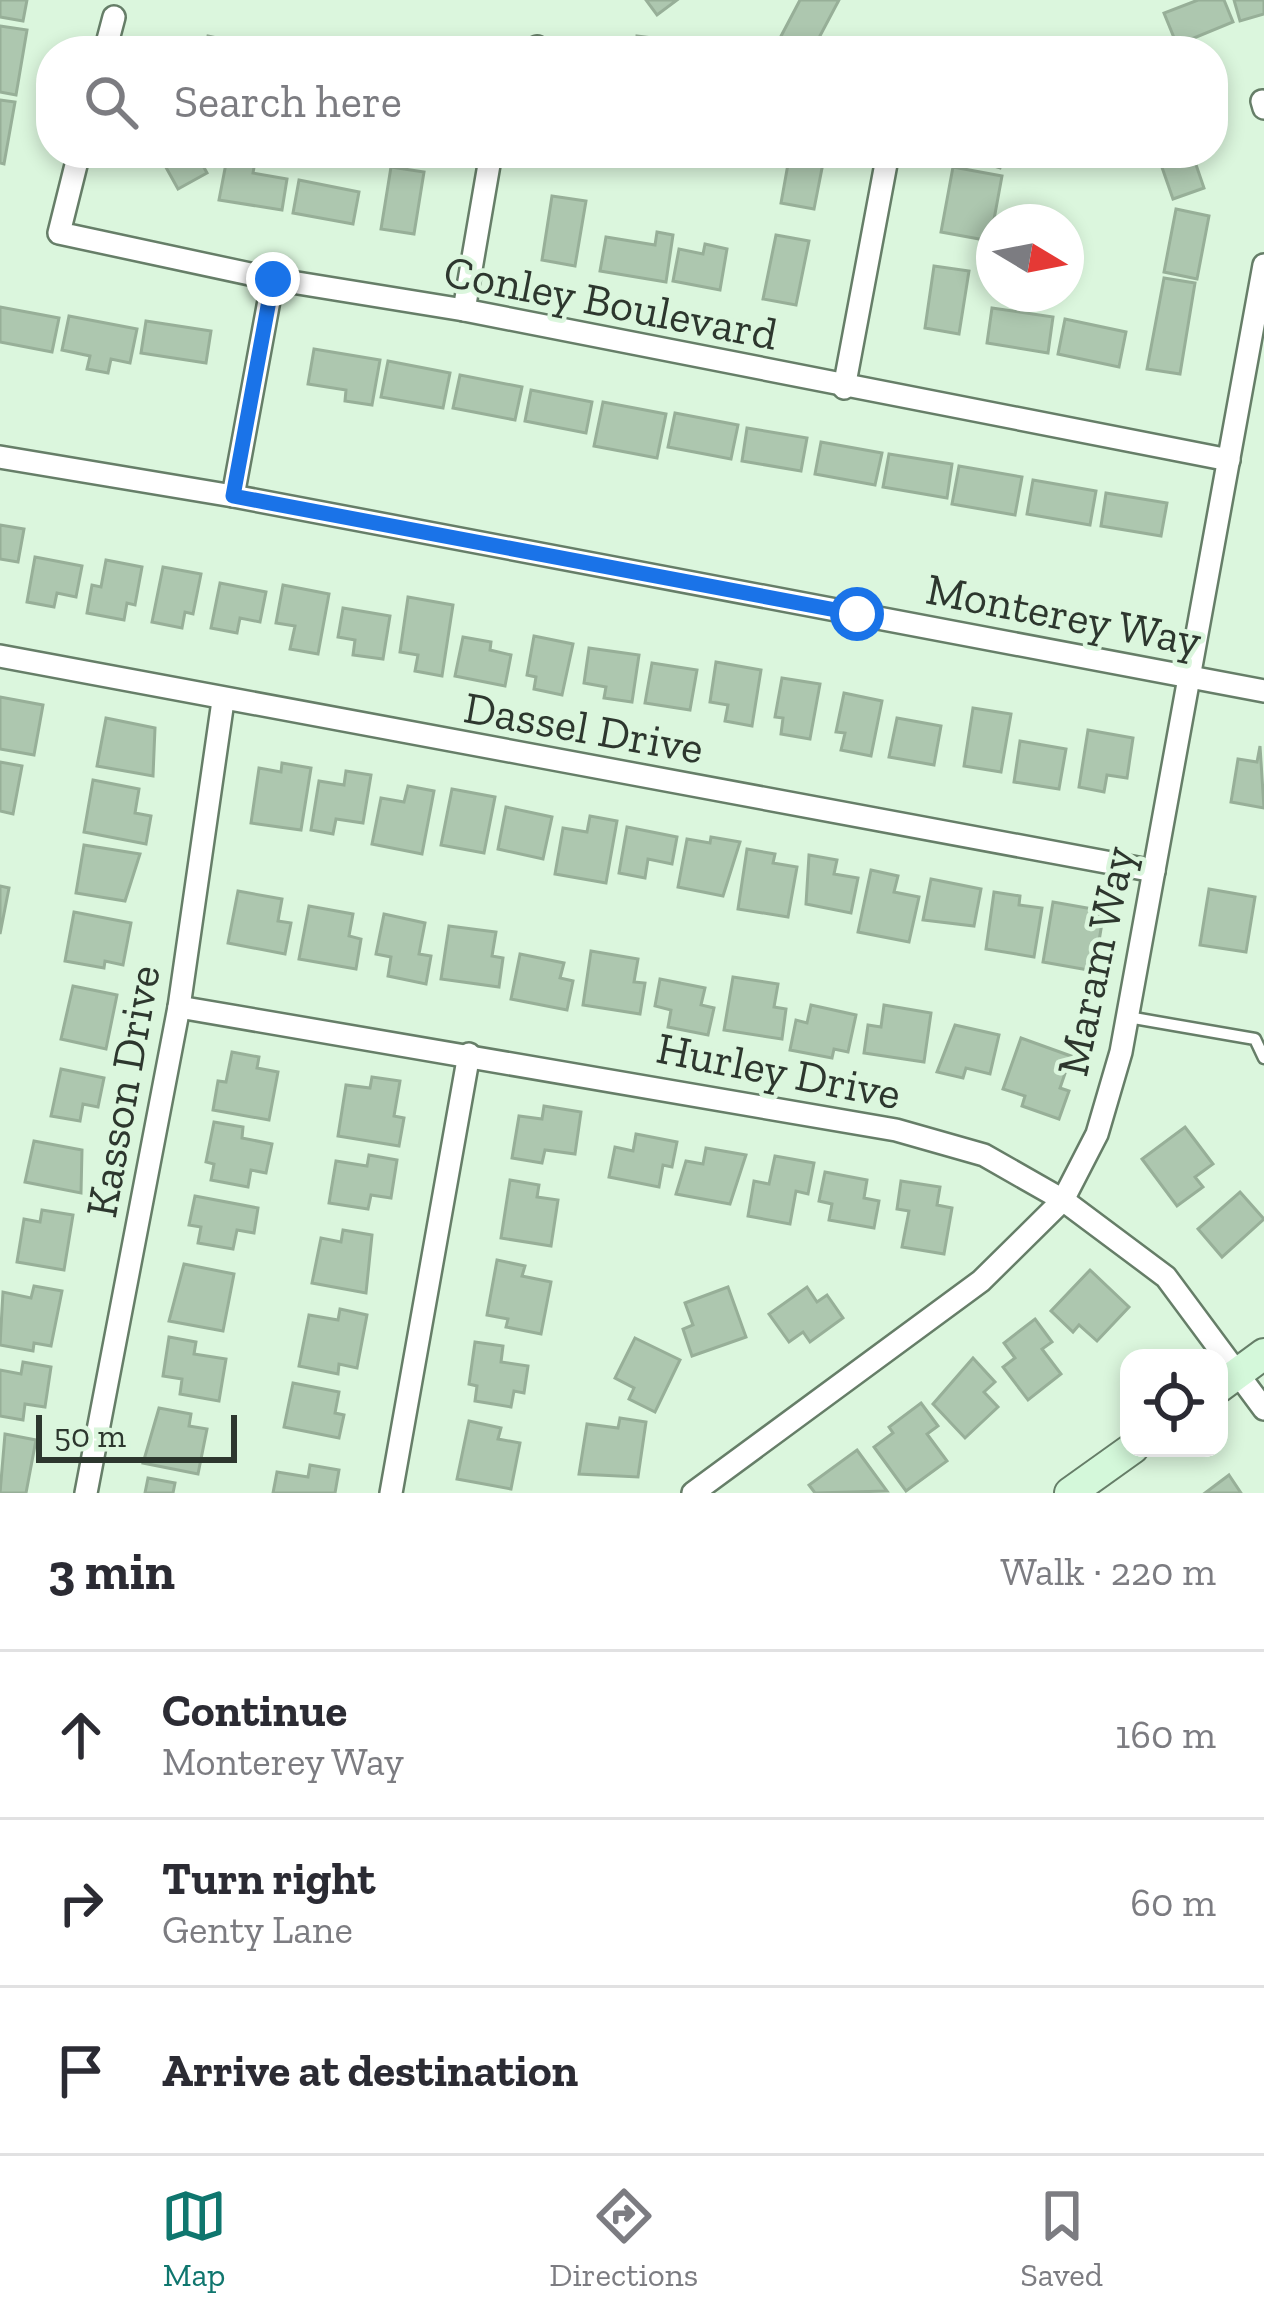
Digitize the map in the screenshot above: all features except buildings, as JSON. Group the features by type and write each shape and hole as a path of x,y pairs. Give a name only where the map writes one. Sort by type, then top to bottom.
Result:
{"main road":[{"path":"1228,1380 1264,1354"},
{"path":"1070,1493 1120,1457"}],"street":[{"path":"109,36 114,16"},
{"name":"Conley Boulevard","path":"75,168 59,233 273,279 464,310 1229,460"},
{"path":"464,310 488,168"},
{"path":"844,388 885,168"},
{"name":"Maram Way","path":"693,1493 981,1281 1063,1200 1097,1134 1128,1017 1264,265"},
{"path":"233,496 273,279"},
{"name":"Monterey Way","path":"0,457 233,496 1264,691"},
{"name":"Dassel Drive","path":"0,656 1154,871"},
{"name":"Kasson Drive","path":"86,1493 178,1007 223,701"},
{"name":"Hurley Drive","path":"178,1007 896,1130 984,1155 1063,1200 1166,1277 1209,1349"},
{"path":"391,1493 469,1054"},
{"name":"Hurley Drive","path":"1228,1380 1264,1409"}],"lane":[{"path":"1128,1017 1255,1039 1264,1058"}],"route":[{"path":"273,279 233,496 857,614"}]}
